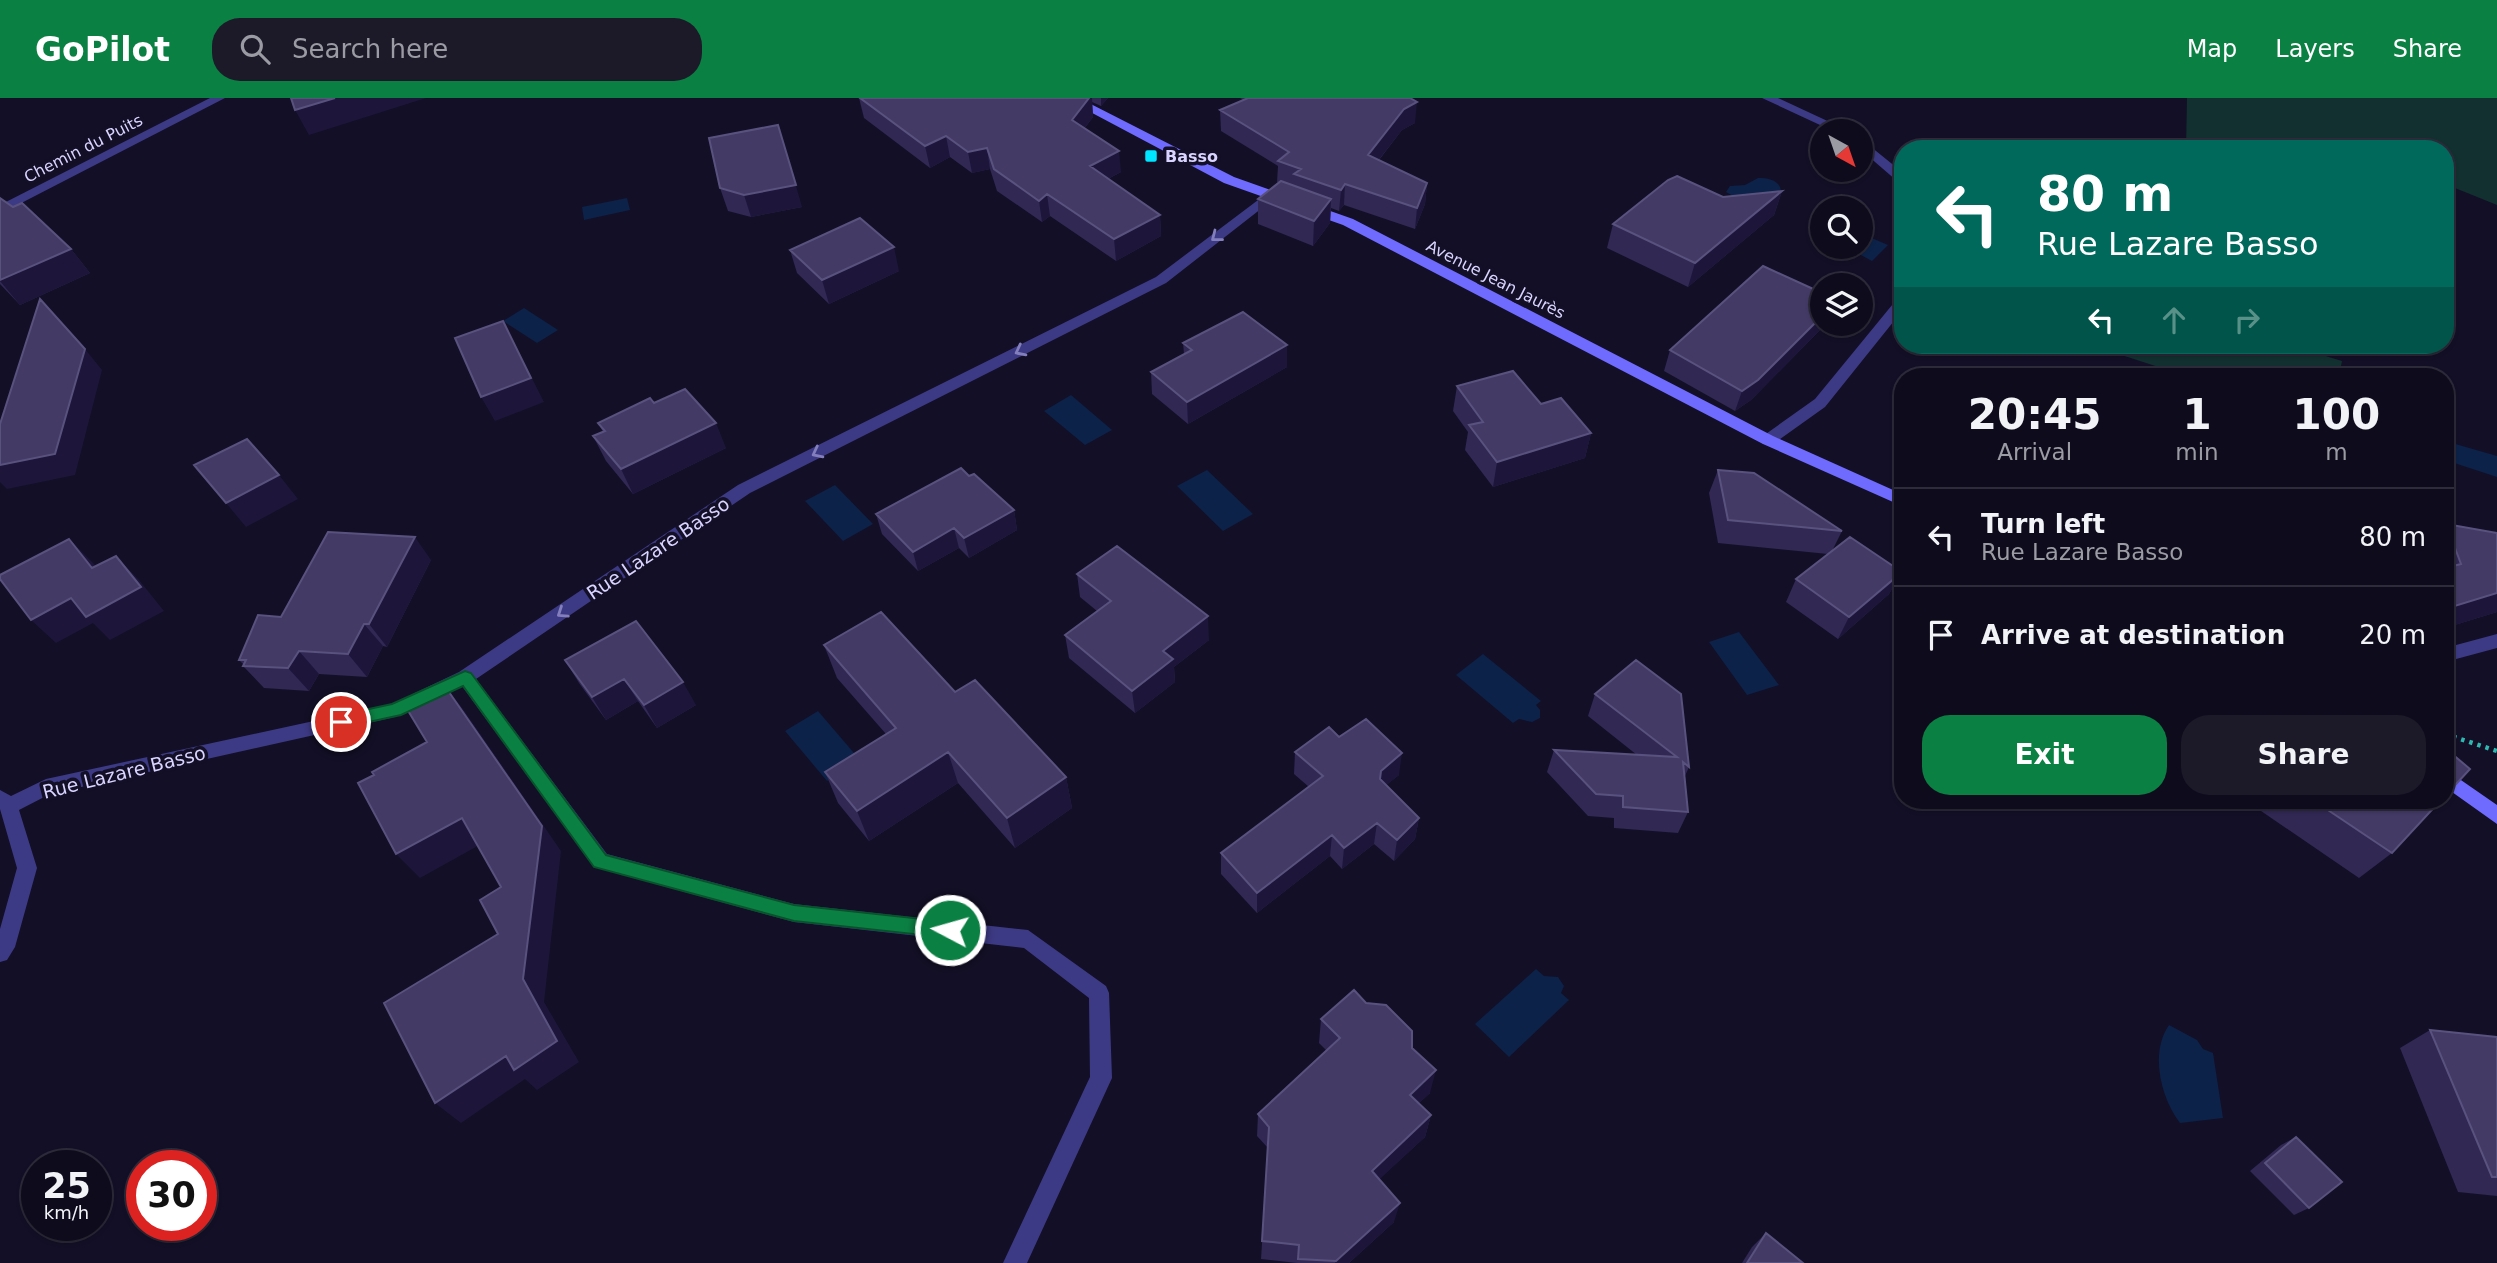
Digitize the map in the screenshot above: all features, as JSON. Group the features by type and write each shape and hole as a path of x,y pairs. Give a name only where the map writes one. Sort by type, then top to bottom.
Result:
{"main road":[{"name":"Avenue Jean Jaurès","path":"1070,98 1229,180 1348,222 1768,440 1894,496"},
{"path":"2454,784 2497,816"}],"street":[{"name":"Chemin du Puits","path":"0,209 219,98"},
{"path":"1769,98 1816,119"},
{"path":"1873,153 1894,171"},
{"name":"Rue Lazare Basso","path":"4,802 46,787 395,710 465,677 744,489 1161,280 1270,195"},
{"path":"1768,440 1820,403 1894,312"},
{"path":"2454,653 2497,641"},
{"path":"465,677 601,862 794,913 1028,939 1099,993 1101,1078 1015,1263"},
{"path":"0,953 5,947 27,868 4,802"}],"path":[{"path":"2454,737 2497,751"}],"green space":[{"path":"2187,98 2497,98 2497,205 2454,188 2454,140 2186,140"},
{"path":"2118,354 2319,354 2342,361 2341,368 2161,368"}],"water":[{"path":"1758,178 1776,182 1781,191 1733,196 1726,192 1730,186 1745,185"},
{"path":"627,198 630,210 584,220 582,207"},
{"path":"1873,239 1888,245 1872,261 1868,259 1873,259"},
{"path":"524,308 558,330 537,343 503,321"},
{"path":"1071,395 1112,430 1085,445 1044,411"},
{"path":"2454,444 2497,456 2497,477 2454,463"},
{"path":"1207,470 1253,514 1223,531 1177,486"},
{"path":"835,485 873,524 843,541 805,501"},
{"path":"1739,632 1779,685 1747,695 1709,642"},
{"path":"1483,654 1541,701 1536,705 1540,710 1540,718 1532,722 1519,719 1513,723 1456,675"},
{"path":"818,711 860,760 827,781 785,731"},
{"path":"1536,969 1544,976 1558,977 1564,986 1561,993 1569,1000 1509,1057 1475,1024"},
{"path":"2169,1025 2197,1040 2203,1049 2213,1053 2223,1118 2180,1123 2173,1112 2163,1088 2159,1061 2163,1036"}],"building":[{"path":"291,98 335,98 295,110"},
{"path":"860,98 1089,98 1072,120 1119,151 1090,166 1160,215 1114,239 1047,194 1039,201 994,169 987,148 968,152 946,136 925,146"},
{"path":"1248,98 1410,98 1417,102 1404,109 1368,155 1427,183 1417,208 1345,184 1341,190 1294,174 1301,169 1278,161 1289,152 1220,110"},
{"path":"778,125 796,185 744,195 720,188 709,138"},
{"path":"1677,176 1723,197 1782,191 1695,263 1613,224 1668,180"},
{"path":"1281,181 1331,199 1314,221 1258,199"},
{"path":"0,198 13,207 22,203 71,249 0,280"},
{"path":"860,218 894,247 822,280 790,250"},
{"path":"1763,266 1810,288 1810,328 1758,380 1742,391 1670,350"},
{"path":"40,299 85,349 55,454 0,465 0,424"},
{"path":"1243,312 1287,345 1187,402 1151,372 1192,350 1183,343"},
{"path":"503,321 531,378 481,397 455,338"},
{"path":"1513,371 1541,404 1561,398 1591,433 1497,462 1469,425 1483,422 1457,386"},
{"path":"685,389 716,423 621,469 593,436 605,431 598,423 650,398 654,403"},
{"path":"247,439 279,475 226,503 194,465"},
{"path":"961,468 969,476 974,474 1014,510 964,538 954,528 913,552 876,514"},
{"path":"1718,470 1754,473 1842,531 1728,520"},
{"path":"2454,525 2497,533 2497,593 2454,606 2454,566 2461,564 2454,545"},
{"path":"328,532 415,537 369,624 364,624 348,654 299,651 288,668 243,666 246,660 239,660 258,615 281,617"},
{"path":"1850,537 1894,567 1894,579 1849,617 1796,579"},
{"path":"69,539 92,568 116,556 141,587 86,617 71,598 31,620 0,579 0,575"},
{"path":"1117,546 1208,616 1163,651 1173,659 1132,691 1065,635 1111,601 1077,574"},
{"path":"881,612 955,692 975,680 1066,777 1007,818 948,752 857,811 825,772 896,728 824,645"},
{"path":"636,621 683,682 644,705 624,679 592,697 565,660"},
{"path":"1636,660 1681,694 1689,767 1683,762 1688,812 1623,807 1623,796 1596,794 1554,750 1677,757 1595,694"},
{"path":"442,682 542,826 523,979 557,1041 514,1070 506,1056 435,1103 384,1003 498,934 480,900 501,887 462,818 396,854 358,783 374,775 372,772 427,742 404,704"},
{"path":"1366,719 1402,753 1381,771 1380,779 1419,818 1397,840 1377,823 1344,848 1332,835 1257,893 1221,853 1323,776 1295,752 1329,727 1339,737"},
{"path":"2454,756 2470,769 2454,786"},
{"path":"2326,809 2433,809 2392,853"},
{"path":"1354,990 1366,1003 1386,1005 1412,1031 1412,1048 1436,1070 1410,1095 1431,1115 1372,1171 1400,1203 1336,1261 1298,1259 1299,1245 1262,1241 1269,1127 1258,1114 1340,1038 1321,1019"},
{"path":"2430,1030 2497,1037 2497,1177 2492,1177"},
{"path":"2296,1137 2342,1182 2309,1208 2265,1163"},
{"path":"1766,1233 1803,1263 1747,1263"}],"place":[{"name":"Basso","path":"1151,156"}],"route":[{"path":"341,722 395,710 465,677 601,862 794,913 950,930"}]}
